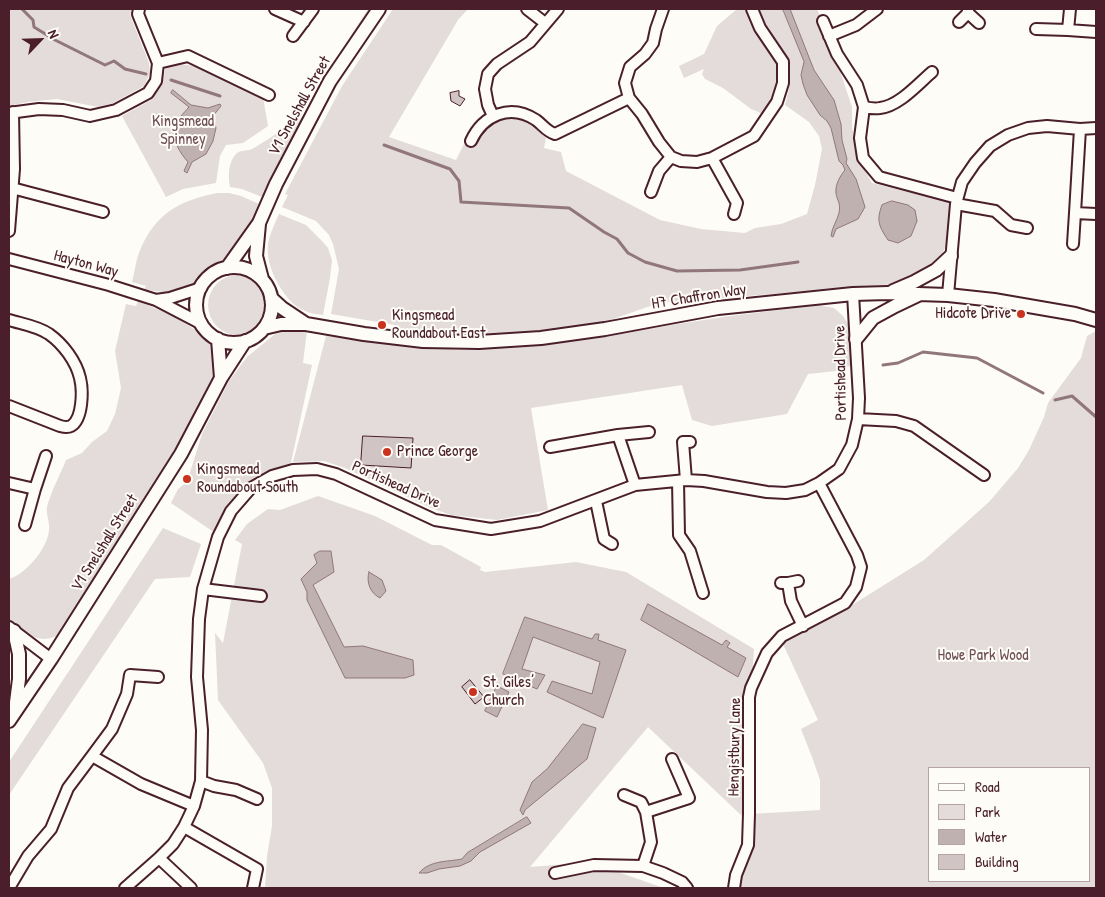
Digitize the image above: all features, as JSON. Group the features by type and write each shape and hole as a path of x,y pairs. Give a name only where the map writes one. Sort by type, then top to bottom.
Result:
{"street":[{"path":"9,231 14,169 11,113 39,109 63,110 90,116 116,110 148,93 156,81 158,63 138,14 139,9"},
{"path":"275,9 304,22"},
{"path":"292,36 313,9"},
{"name":"V1 Snelshall Street","path":"227,268 259,223 274,187 330,80 379,9"},
{"path":"527,9 545,23"},
{"path":"493,116 488,106 485,89 488,74 496,64 530,42 558,9"},
{"path":"663,9 653,43 645,54 630,68 625,83 629,98 642,114 659,142 671,156 680,161 697,162 712,158 754,136 777,102 783,83 783,62 760,28 752,9"},
{"path":"829,36 856,26 877,9"},
{"path":"1068,30 1070,9"},
{"path":"959,22 968,11 979,23"},
{"path":"822,21 837,54 857,85 864,107 860,138 863,158 879,177 995,211 1011,224 1028,228"},
{"path":"1036,29 1096,32"},
{"path":"158,63 188,56 269,95"},
{"path":"864,107 878,109 896,103 932,72"},
{"path":"471,141 475,132 493,116 506,112 520,113 536,120 549,132 555,134 629,98"},
{"path":"948,295 957,201 962,182 990,146 1008,135 1028,128 1046,126 1080,129 1096,128"},
{"path":"1074,244 1080,129"},
{"path":"651,192 660,171 671,156"},
{"path":"712,158 737,203 734,214"},
{"path":"12,188 103,212"},
{"path":"1075,213 1096,214"},
{"name":"V1 Snelshall Street","path":"259,223 256,256 262,279"},
{"path":"888,292 914,282 936,270 952,256"},
{"name":"Hayton Way","path":"9,259 109,285 156,300 202,324"},
{"path":"239,267 252,271 262,279 272,298 270,319 264,328 252,338 236,343 227,342 212,335 202,324 197,312 197,300 207,278 227,268 239,267"},
{"path":"156,300 170,298 201,288"},
{"name":"H7 Chaffron Way","path":"264,328 281,324 306,324 350,332 423,341 480,342 540,338 605,329 718,308 888,292 923,293 994,300 1075,314 1096,320"},
{"path":"856,339 873,318 923,293"},
{"name":"Portishead Drive","path":"125,888 173,844 194,806 201,781 202,730 197,677 199,619 203,589 218,536 231,511 251,488 272,476 293,470 317,469 336,474 436,520 490,529 540,521 635,485 682,480 704,481 767,492 786,493 804,490 819,483 839,469 852,446 858,419 854,294"},
{"name":"H7 Chaffron Way","path":"272,298 282,308 306,324"},
{"path":"9,320 37,328 59,343 75,365 80,377 82,395 80,410 76,420 72,425 66,427 9,406"},
{"path":"218,339 221,378"},
{"name":"V1 Snelshall Street","path":"12,716 181,454 221,378 245,341"},
{"path":"858,419 896,422 914,426 984,475"},
{"path":"550,447 649,432"},
{"path":"618,436 635,485"},
{"path":"690,442 683,442 679,535 690,550 703,592"},
{"path":"25,525 46,456"},
{"path":"9,483 35,489"},
{"name":"Hengistbury Lane","path":"734,888 736,875 748,845 749,697 751,688 767,653 782,636 845,603 856,587 861,567 857,555 819,483"},
{"path":"596,501 604,539 612,544"},
{"path":"789,582 791,601 803,626"},
{"path":"203,589 260,596"},
{"path":"11,629 50,659"},
{"path":"11,629 19,654 19,679 12,716"},
{"path":"9,888 28,856 51,829 68,788 112,729 127,694 130,675 158,677"},
{"path":"92,756 141,784 194,806"},
{"path":"646,812 689,798 672,759"},
{"path":"201,781 214,786 236,790 258,799"},
{"path":"624,795 641,802 646,812 650,842 643,866"},
{"path":"184,827 257,869 253,888"},
{"path":"159,858 191,888"},
{"path":"555,873 594,866 643,866 682,882 688,888"}],"green space":[{"name":"Kingsmead Spinney","path":"9,9 132,9 130,15 149,63 150,73 144,86 113,103 98,107 57,99 9,106"},
{"path":"368,9 374,9 262,197 242,189 230,187 229,170 233,157 240,152 254,148 300,119"},
{"path":"393,9 468,9 458,20 389,137 456,160 464,144 476,147 481,134 491,124 497,121 516,118 533,125 546,138 544,148 561,152 566,171 660,220 701,229 745,233 755,228 781,224 807,214 822,149 819,136 809,122 785,105 790,85 787,61 758,9 817,9 829,38 852,107 852,127 859,161 872,183 952,203 948,240 939,262 925,273 895,284 659,303 596,325 517,336 427,334 395,328 395,325 331,314 339,269 329,235 316,221 282,207 288,195 285,194 342,86"},
{"path":"737,9 745,9 778,63 779,83 774,96 763,114 751,109 723,88 705,79 702,74 704,69 684,78 679,66 704,54 717,26"},
{"name":"Kingsmead Spinney","path":"166,65 195,66 263,97 268,126 243,143 226,145 220,156 216,183 183,189 166,197 122,116 151,100 162,85"},
{"path":"217,193 241,196 259,204 256,217 235,251 216,269 194,284 174,293 144,290 146,286 132,282 141,248 147,236 162,217 181,204"},
{"path":"279,214 306,225 328,248 332,260 323,315 301,309 289,300 271,269 268,244"},
{"path":"238,275 255,280 263,288 268,305 263,322 255,330 238,335 221,330 213,322 208,305 213,288 221,280"},
{"path":"138,301 168,314 187,325 214,345 215,377 198,416 64,632 48,639 41,639 29,635 9,621 9,579 29,566 45,545 49,530 47,507 66,460 82,453 92,442 107,431 115,414 121,388 115,351 126,304 136,306"},
{"path":"819,305 834,308 843,316 850,327 853,365 836,371 808,374 787,414 712,426 692,420 682,385 531,408 548,510 497,520 451,515 431,508 345,468 324,461 293,462 326,336 412,347 465,350 536,346 730,316"},
{"path":"291,329 307,330 303,363 312,365 290,467 232,503 223,515 215,533 171,503 178,489 187,482 202,434 229,381 247,357 275,334"},
{"name":"Howe Park Wood","path":"1096,331 1096,888 734,888 748,845 749,814 820,810 820,780 801,729 818,720 783,644 849,607 924,560 989,502 1018,468 1029,450 1044,417 1048,403 1081,358 1087,336"},
{"path":"318,496 375,516 432,545 441,545 481,567 480,570 485,572 576,562 626,572 754,649 742,816 648,727 530,867 589,862 664,888 265,888 267,856 272,826 272,788 263,763 218,700 215,633 223,643 242,544 235,540 247,524 268,509 280,510"},
{"path":"163,528 201,544 190,577 155,579 9,795 9,762"}],"water":[{"path":"783,9 790,9 814,70 834,100 841,124 842,140 847,159 846,163 856,179 865,207 858,219 836,229 833,237 831,236 839,209 836,187 845,170 839,161 831,128 807,95 801,75 804,62"},
{"path":"173,90 191,105 208,108 220,104 221,106 213,116 216,128 213,141 206,154 192,162 187,173 184,171 188,162 177,146 174,128 176,122 189,107 171,93"},
{"path":"892,201 908,205 915,210 917,221 911,236 898,243 888,240 879,223 882,205"},
{"path":"320,551 331,551 334,572 313,585 344,647 363,646 413,660 414,675 405,678 345,678 307,600 307,592 301,579 317,563 314,555"},
{"path":"369,572 382,580 386,591 380,598 370,587 368,580"},
{"path":"648,604 722,645 726,640 730,643 727,647 746,658 738,677 641,620"},
{"path":"525,617 592,639 595,634 599,634 598,640 626,650 603,718 547,692 552,681 592,694 600,662 533,637 522,669 545,675 537,689 503,674"},
{"path":"497,686 509,692 497,717 485,711"},
{"path":"583,724 596,728 587,759 525,810 523,815 520,810 532,782 547,769"},
{"path":"527,817 531,823 480,852 471,861 460,866 419,873 433,864 462,859 467,853"}],"building":[{"path":"459,91 459,96 465,99 460,106 451,101 450,93"},
{"name":"Prince George","path":"363,436 413,438 411,468 361,465"},
{"name":"St. Giles’ Church","path":"470,680 484,697 475,704 462,687"}],"waterway":[{"path":"22,9 33,20 34,27 55,40 105,65 114,61 125,69 146,74"},
{"path":"171,80 220,96"},
{"path":"384,145 450,169 459,181 461,202 569,208 617,239 628,253 645,262 677,271 740,270 798,262"},
{"path":"883,365 898,363 923,352 977,358 1043,393"},
{"path":"1055,400 1072,396 1096,417"}],"place":[{"name":"Hidcote Drive","path":"1021,314"},
{"name":"Kingsmead Roundabout East","path":"382,325"},
{"name":"Prince George","path":"387,452"},
{"name":"Kingsmead Roundabout South","path":"187,479"},
{"name":"St. Giles’ Church","path":"473,692"}]}
